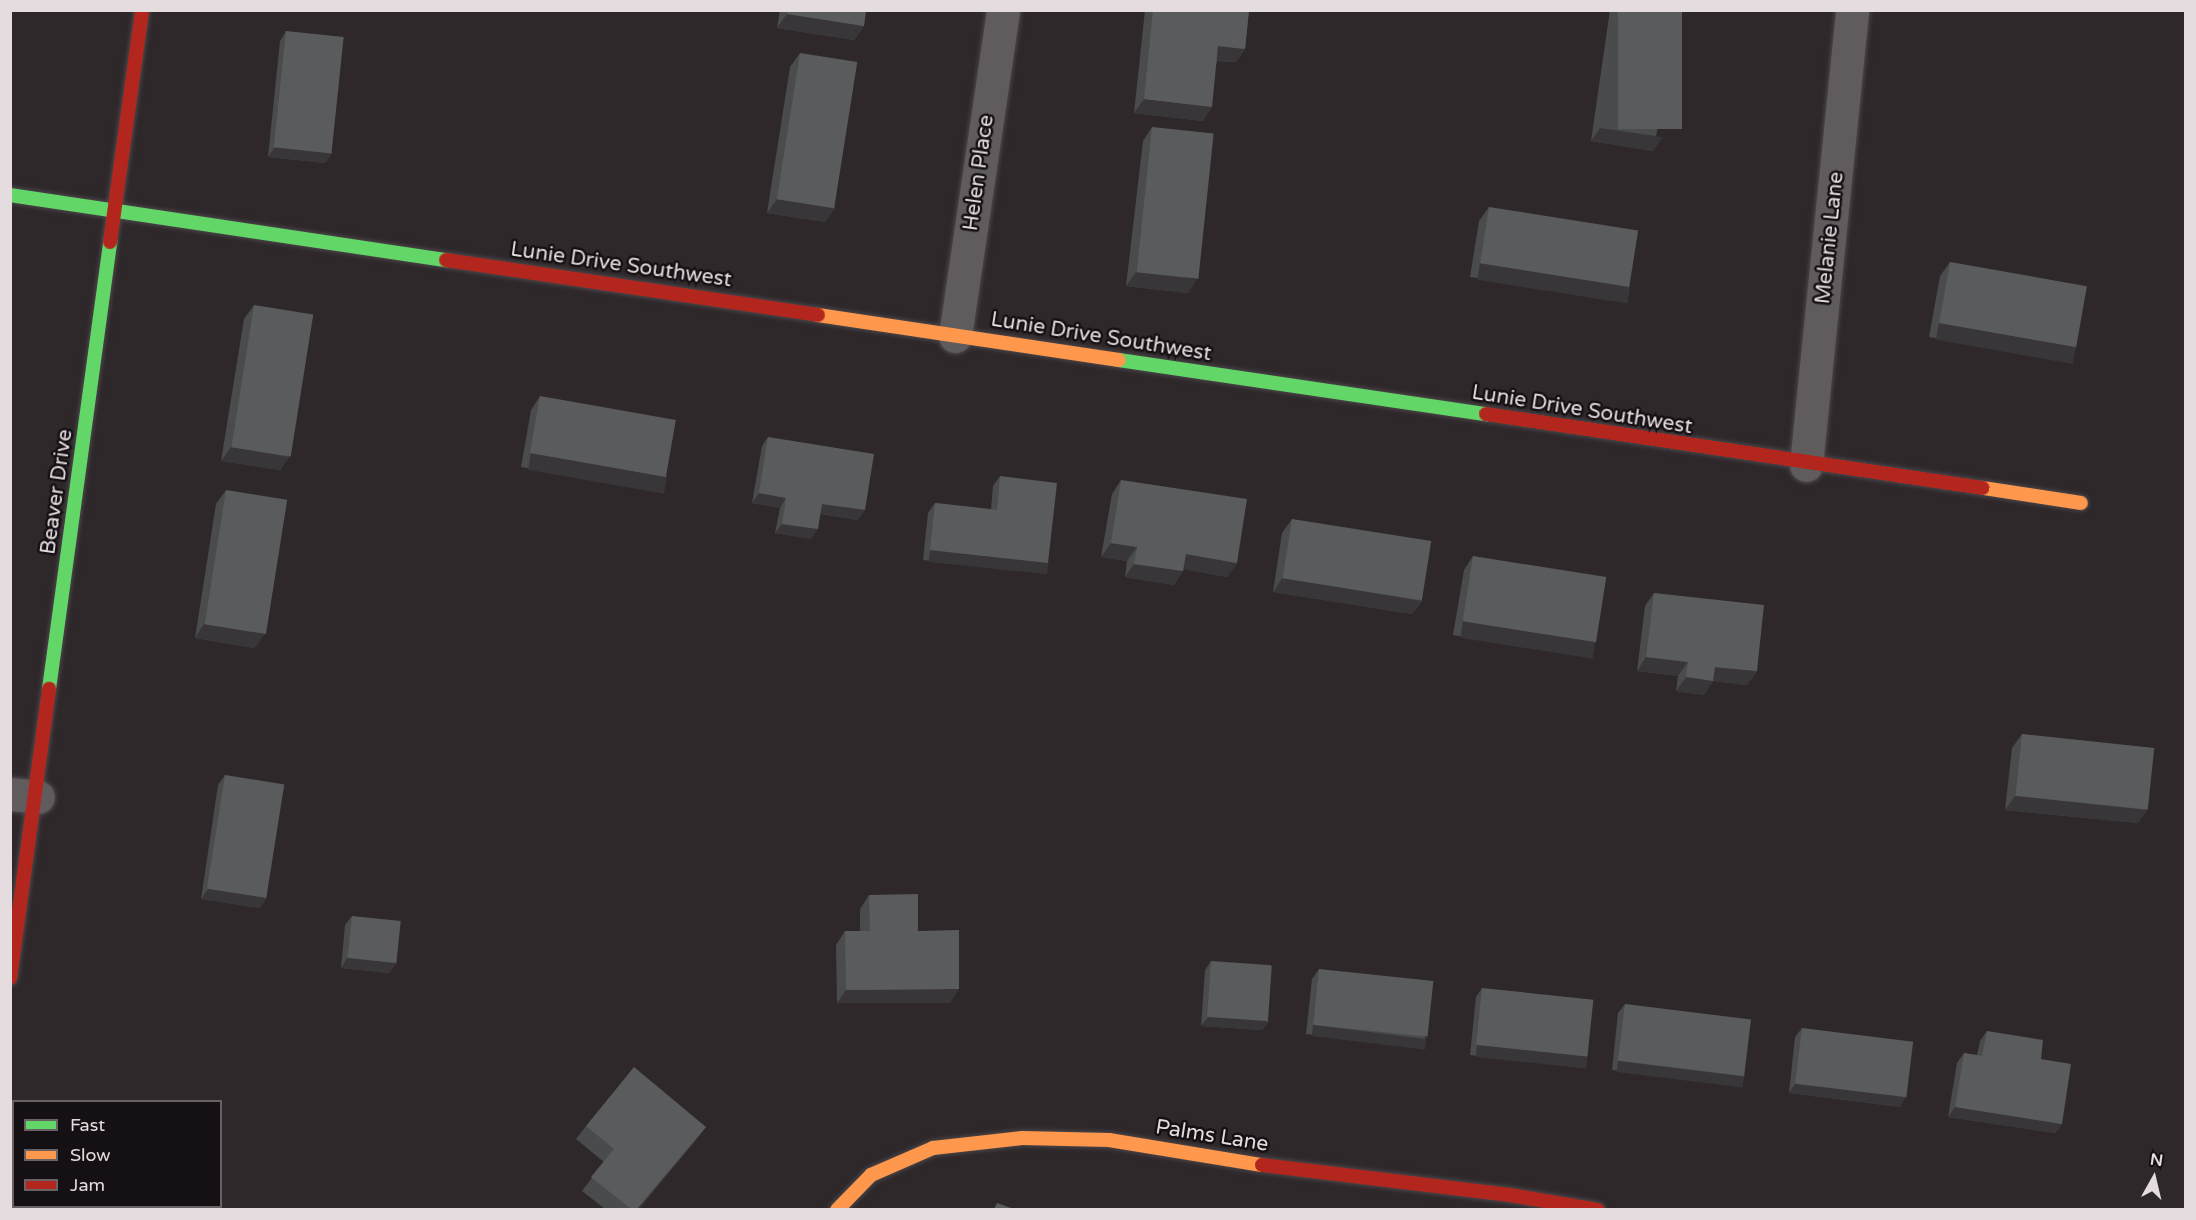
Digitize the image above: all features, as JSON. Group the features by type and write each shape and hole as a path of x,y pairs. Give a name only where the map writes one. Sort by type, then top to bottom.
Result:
{"street":[{"name":"Beaver Drive","path":"10,978 24,796 116,211 142,10"},
{"name":"Helen Place","path":"955,336 1003,10"},
{"name":"Melanie Lane","path":"1806,465 1852,10"},
{"name":"Lunie Drive Southwest","path":"10,195 1806,465 2081,503"},
{"name":"Palms Lane","path":"837,1209 871,1175 933,1148 1022,1138 1109,1140 1286,1169 1509,1195 1598,1209"}],"building":[{"path":"788,10 866,10 864,26 787,14"},
{"path":"1153,10 1249,10 1245,49 1218,46 1212,107 1144,99"},
{"path":"1618,10 1682,10 1682,129 1618,129"},
{"path":"286,31 344,37 331,153 274,147"},
{"path":"800,53 857,62 834,208 777,199"},
{"path":"1152,127 1214,133 1198,279 1137,272"},
{"path":"1489,207 1638,231 1629,287 1480,263"},
{"path":"1950,262 2087,286 2076,347 1939,323"},
{"path":"254,305 313,314 291,457 231,447"},
{"path":"540,396 676,420 666,477 530,453"},
{"path":"768,437 874,454 865,510 822,504 818,529 782,524 786,498 759,493"},
{"path":"1000,476 1057,483 1048,563 930,550 935,503 997,510"},
{"path":"1121,480 1247,499 1237,563 1186,554 1183,571 1134,564 1137,547 1111,543"},
{"path":"226,490 287,500 266,634 205,624"},
{"path":"1292,519 1431,541 1422,600 1283,578"},
{"path":"1473,556 1606,577 1596,642 1463,621"},
{"path":"1654,593 1764,605 1757,671 1715,667 1713,681 1686,677 1688,662 1646,657"},
{"path":"2022,734 2154,748 2148,810 2016,796"},
{"path":"225,775 284,784 266,898 207,889"},
{"path":"918,894 918,931 959,930 959,989 846,990 845,931 870,931 869,895"},
{"path":"352,916 401,921 396,963 348,958"},
{"path":"1211,961 1272,965 1268,1021 1207,1017"},
{"path":"1319,969 1433,981 1428,1037 1313,1025"},
{"path":"1482,988 1593,1000 1587,1056 1476,1045"},
{"path":"1625,1004 1751,1019 1744,1076 1618,1061"},
{"path":"1802,1028 1913,1042 1906,1097 1795,1084"},
{"path":"1987,1031 2043,1040 2041,1059 2071,1064 2062,1124 1955,1107 1964,1053 1982,1056"},
{"path":"634,1067 706,1127 637,1209 631,1209 591,1177 614,1149 586,1126"},
{"path":"997,1203 1014,1209 994,1209"},
{"path":"142,1208 205,1208 205,1209"}],"traffic: fast":[{"path":"10,195 446,260"},
{"path":"49,689 110,242"},
{"path":"1119,360 1486,414"}],"traffic: slow":[{"path":"818,315 1119,360"},
{"path":"1983,488 2081,503"},
{"path":"837,1210 871,1175 933,1148 1022,1138 1109,1140 1262,1165"}],"traffic: jam":[{"path":"110,242 142,10"},
{"path":"446,260 818,315"},
{"path":"1486,414 1983,488"},
{"path":"10,978 49,689"},
{"path":"1262,1165 1510,1195 1598,1210"}]}
